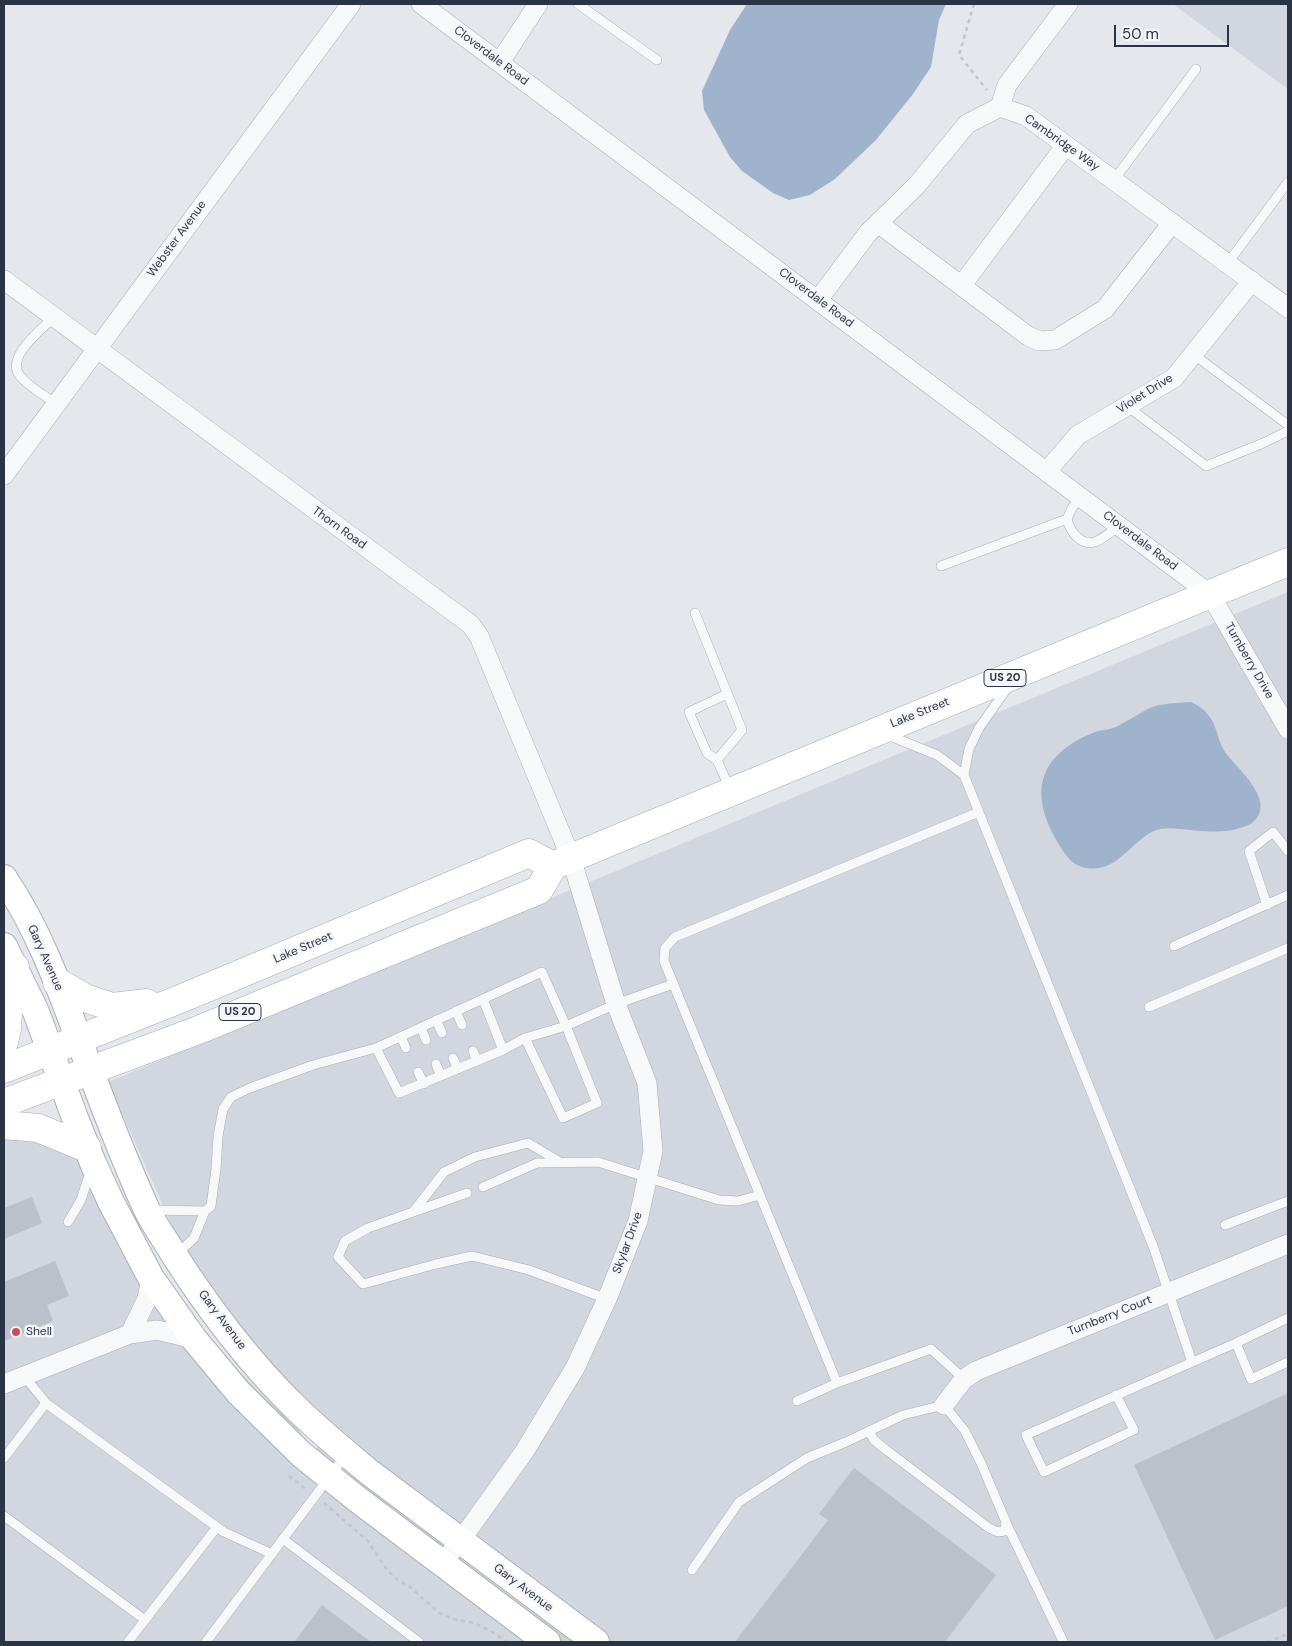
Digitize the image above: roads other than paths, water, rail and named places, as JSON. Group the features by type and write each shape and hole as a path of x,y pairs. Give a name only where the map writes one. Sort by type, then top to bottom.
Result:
{"main road":[{"name":"Lake Street","path":"4,1069 185,997 529,853 562,862 1288,562"},
{"name":"US 20","path":"4,1103 201,1029 539,890 562,862"},
{"name":"Gary Avenue","path":"4,878 15,894 57,982 90,1071 147,1210 197,1288 243,1349 297,1409 369,1472 596,1642"},
{"path":"4,1042 9,998 9,956"},
{"path":"9,956 52,1050 90,1155 111,1202 151,1278 194,1340 239,1394 273,1428 329,1477 547,1642"},
{"path":"57,982 85,998 112,1007 185,997"},
{"path":"4,1125 38,1128 90,1155"}],"street":[{"name":"Webster Avenue","path":"4,474 351,4"},
{"name":"Cloverdale Road","path":"421,4 1210,594"},
{"path":"500,62 538,4"},
{"path":"818,300 868,232 916,186 967,124 1000,107 1007,85 1068,4"},
{"name":"Cambridge Way","path":"1000,107 1026,116 1288,308"},
{"path":"962,286 1066,146"},
{"path":"878,223 1028,336 1039,341 1055,340 1105,309 1172,223"},
{"name":"Thorn Road","path":"4,280 470,624 478,636 562,862"},
{"name":"Violet Drive","path":"1047,471 1078,435 1174,378 1252,281"},
{"name":"Turnberry Drive","path":"1210,594 1288,729"},
{"name":"Skylar Drive","path":"442,1563 461,1540 524,1452 574,1368 607,1299 638,1221 652,1151 647,1082 562,862"},
{"name":"Turnberry Court","path":"944,1404 964,1379 976,1371 1288,1244"},
{"path":"130,1334 147,1299 151,1278"},
{"path":"4,1384 130,1334 157,1330 194,1340"}],"lane":[{"path":"578,4 657,60"},
{"path":"1114,180 1196,69"},
{"path":"1227,264 1288,182"},
{"path":"54,317 25,346 16,359 15,368 21,378 55,403"},
{"path":"1193,354 1288,425"},
{"path":"1127,406 1206,466 1288,431"},
{"path":"1082,497 1072,508 1067,519 1070,529 1078,538 1086,543 1096,542 1119,526"},
{"path":"941,566 1067,519"},
{"path":"695,614 742,730 717,760"},
{"path":"964,775 969,749 979,728 1016,674"},
{"path":"727,694 689,712 706,753 717,760 731,792"},
{"path":"878,731 937,755 964,775 1153,1246 1192,1362"},
{"path":"838,1383 673,984 664,961 665,948 675,937 979,812"},
{"path":"1267,905 1249,851 1273,832 1288,851"},
{"path":"1174,946 1288,895"},
{"path":"1149,1008 1288,948"},
{"path":"175,1256 194,1238 205,1211 211,1206 218,1136 223,1109 231,1097 313,1065 376,1048 542,972 597,1103 563,1118 525,1038"},
{"path":"376,1048 399,1094 503,1050 525,1038 566,1026 616,1004 673,984"},
{"path":"484,999 503,1050"},
{"path":"456,1011 462,1025"},
{"path":"436,1020 442,1033"},
{"path":"421,1028 426,1040"},
{"path":"401,1037 406,1048"},
{"path":"473,1051 477,1061"},
{"path":"453,1058 458,1069"},
{"path":"436,1064 441,1076"},
{"path":"418,1072 424,1084"},
{"path":"412,1212 444,1172 475,1157 528,1143 562,1162"},
{"path":"68,1222 85,1192 90,1155"},
{"path":"483,1187 537,1162 598,1162 719,1200 738,1201 760,1195"},
{"path":"467,1193 362,1231 345,1242 338,1257 363,1284 472,1256 529,1270 607,1299"},
{"path":"1225,1225 1288,1201"},
{"path":"147,1210 205,1211"},
{"path":"1116,1395 1134,1430 1044,1472 1026,1434 1192,1362 1236,1343 1288,1318"},
{"path":"1236,1343 1251,1379 1288,1362"},
{"path":"796,1401 838,1383 931,1349 964,1379"},
{"path":"23,1376 46,1403 217,1527 272,1554"},
{"path":"4,1458 46,1403"},
{"path":"692,1570 739,1502 807,1458 903,1415 944,1404 965,1431 1063,1641"},
{"path":"869,1431 874,1440 885,1449 989,1528 998,1532 1005,1530 1006,1522"},
{"path":"206,1642 347,1453"},
{"path":"4,1516 145,1620"},
{"path":"128,1642 217,1527"},
{"path":"283,1539 419,1642"}],"water":[{"path":"747,4 946,4 939,20 931,67 913,94 876,140 835,179 810,195 789,200 773,193 742,171 730,157 704,110 702,91 730,30"},
{"path":"1191,702 1208,714 1223,749 1247,777 1258,794 1260,811 1256,819 1247,826 1217,832 1171,828 1159,829 1145,836 1123,856 1107,866 1087,868 1072,862 1054,836 1046,817 1042,800 1042,783 1048,768 1058,755 1074,743 1095,732 1118,726 1155,706"}],"place":[{"name":"Shell","path":"16,1332"}]}
